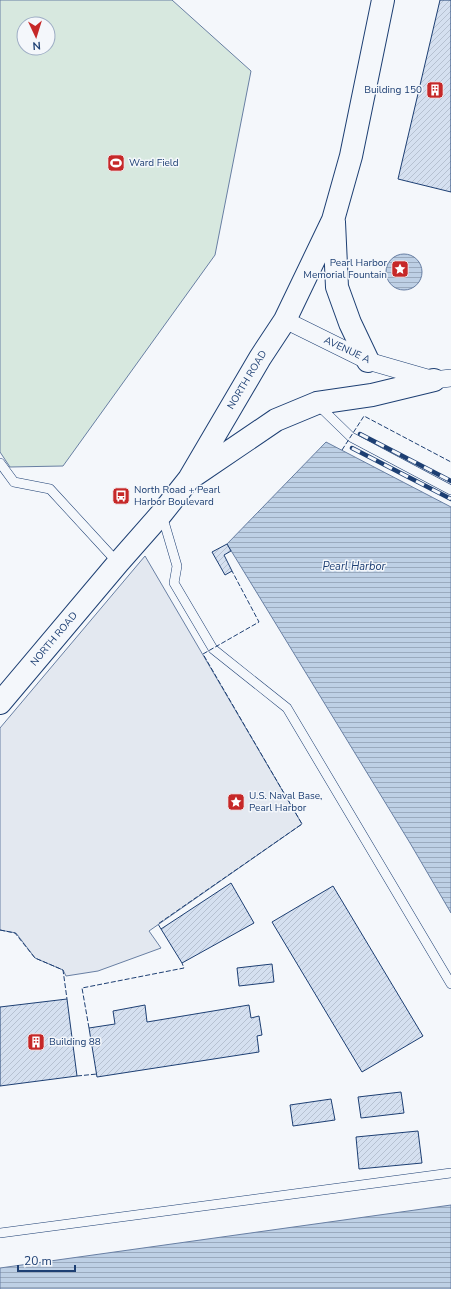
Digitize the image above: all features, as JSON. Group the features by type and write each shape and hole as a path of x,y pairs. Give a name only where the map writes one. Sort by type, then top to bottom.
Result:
{"street":[{"name":"NORTH ROAD","path":"0,703 162,513 189,479 260,358 285,320 333,220 351,156 383,0"},
{"path":"333,220 337,287 350,322 368,361"},
{"name":"AVENUE A","path":"285,320 368,361 443,379"},
{"path":"189,479 276,420 316,403 372,395 443,379"}],"lane":[{"path":"316,403 351,437 451,490"},
{"path":"0,463 14,482 50,489 118,563"},
{"path":"162,513 177,566 174,583 213,649 286,708 451,984"},
{"path":"0,1233 451,1173"}],"shaded area":[{"name":"Ward Field","path":"0,0 172,0 251,71 215,255 63,466 10,467 0,452"},
{"path":"145,556 302,824 149,931 161,948 98,971 66,976 63,970 35,958 16,933 0,930 0,728"}],"water":[{"name":"Pearl Harbor Memorial Fountain","path":"408,254 417,259 421,265 421,279 417,285 408,290 400,290 391,285 387,279 386,268 391,259 397,255"},
{"name":"Pearl Harbor","path":"326,442 451,507 451,913 410,843 227,544"},
{"path":"451,1205 451,1289 0,1289 0,1268"}],"building":[{"name":"Building 150","path":"440,0 451,0 451,192 398,179"},
{"path":"227,544 231,551 224,555 232,571 225,575 212,552"},
{"path":"231,883 254,923 182,963 161,929"},
{"path":"333,886 423,1036 362,1072 272,922"},
{"path":"272,964 274,982 239,986 237,968"},
{"name":"Building 88","path":"67,999 77,1076 0,1086 0,1007"},
{"path":"145,1005 147,1022 249,1005 251,1018 259,1016 262,1035 257,1036 259,1052 97,1077 89,1028 115,1024 113,1011"},
{"path":"401,1092 404,1113 361,1118 358,1097"},
{"path":"331,1099 335,1120 293,1126 290,1105"},
{"path":"418,1131 422,1163 359,1169 356,1137"}],"railway":[{"path":"360,434 451,481"},
{"path":"352,448 451,499"}],"fence":[{"path":"342,450 364,416 451,462"},
{"path":"161,929 158,924 302,824 203,654 259,622 232,571"},
{"path":"0,930 15,933 35,958 63,970 67,999"},
{"path":"89,1028 82,988 184,968 182,963"},
{"path":"77,1076 97,1074"}],"place":[{"name":"Building 150","path":"435,90"},
{"name":"Ward Field","path":"116,163"},
{"name":"Pearl Harbor Memorial Fountain","path":"400,269"},
{"name":"North Road + Pearl Harbor Boulevard","path":"121,496"},
{"name":"U.S. Naval Base, Pearl Harbor","path":"236,802"},
{"name":"Building 88","path":"36,1042"}]}
